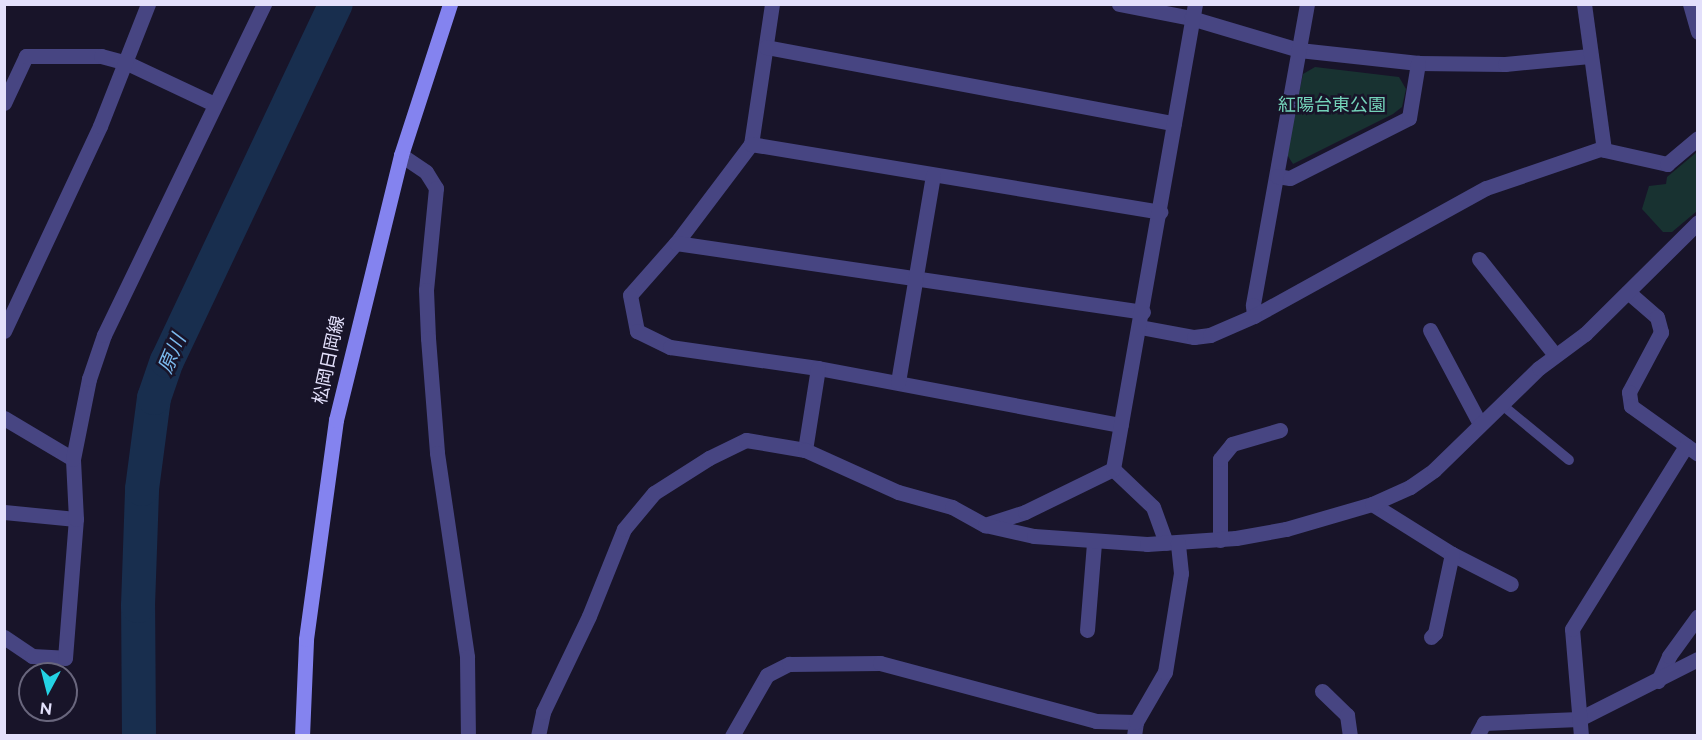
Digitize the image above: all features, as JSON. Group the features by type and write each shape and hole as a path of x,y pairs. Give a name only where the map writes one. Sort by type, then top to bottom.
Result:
{"main road":[{"name":"松岡日岡線","path":"302,735 306,639 336,420 401,155 450,4"}],"street":[{"path":"4,331 127,63 148,4"},
{"path":"4,637 32,656 65,658 76,519 73,459 89,379 104,335 264,4"},
{"path":"772,4 751,144 676,243 630,295 637,332 670,347 818,368 1121,425"},
{"path":"1119,4 1193,11 1299,50 1418,63 1506,64 1590,56"},
{"path":"1254,316 1253,305 1307,4"},
{"path":"1584,4 1604,150"},
{"path":"1690,4 1698,32"},
{"path":"1113,469 1142,320 1193,11"},
{"path":"766,47 1174,123"},
{"path":"4,103 26,56 101,56 127,63 214,104"},
{"path":"1277,176 1290,178 1409,118 1418,63"},
{"path":"676,243 915,279 1142,320 1194,337 1210,335 1254,316 1486,188 1604,150 1667,164 1698,138"},
{"path":"751,144 1160,212"},
{"path":"401,155 426,172 436,188 426,290 428,338 437,453 467,657 468,735"},
{"path":"898,382 933,175"},
{"path":"538,735 543,712 589,616 624,528 654,494 709,458 746,440 806,450 898,492 952,507 985,525 1094,543 1172,543 1220,540 1286,529 1372,504 1410,487 1434,470 1555,355 1585,334 1698,222"},
{"path":"1479,259 1555,355"},
{"path":"1581,735 1572,629 1692,450 1631,406 1629,392 1661,332 1657,317 1628,292"},
{"path":"1430,330 1480,424"},
{"path":"806,450 818,368"},
{"path":"4,418 73,459"},
{"path":"1220,540 1220,459 1232,444 1280,430"},
{"path":"985,525 1025,512 1113,469"},
{"path":"732,735 767,675 789,664 880,663 1096,721 1135,729 1165,672 1181,573 1172,543 1153,507 1113,469"},
{"path":"1372,504 1452,554 1511,584"},
{"path":"4,512 76,519"},
{"path":"1088,630 1094,543"},
{"path":"1431,637 1435,633 1452,554"},
{"path":"1658,681 1669,656 1698,616"},
{"path":"1477,735 1484,723 1579,719 1698,659"},
{"path":"1322,691 1347,715 1350,735"}],"lane":[{"path":"1501,404 1569,460"}],"green space":[{"name":"紅陽台東公園","path":"1315,67 1399,77 1406,89 1402,107 1393,114 1293,164 1286,153 1303,74"},
{"path":"1697,152 1697,211 1672,232 1663,232 1642,209 1649,186 1666,184 1667,177"}],"waterway":[{"name":"原川","path":"139,736 138,606 142,489 154,398 167,361 336,4"}]}
